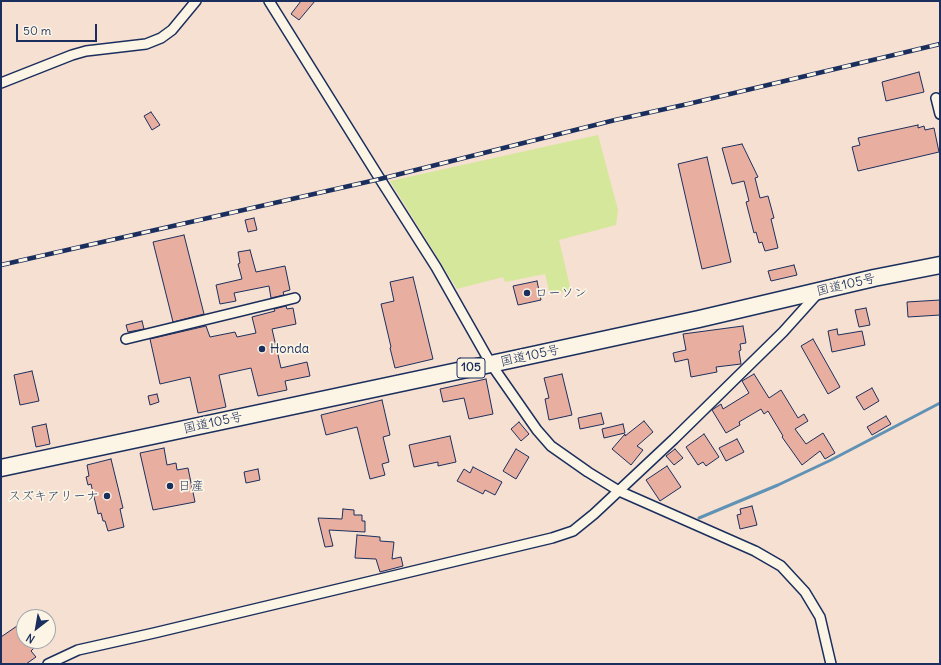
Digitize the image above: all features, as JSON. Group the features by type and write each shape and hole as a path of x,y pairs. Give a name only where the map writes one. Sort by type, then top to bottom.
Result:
{"highway":[{"name":"国道105号","path":"1,468 491,364 699,319 874,278 940,265"}],"street":[{"path":"1,83 86,51 146,44 161,38 172,30 196,1"},
{"path":"269,1 436,267 491,364 537,430 551,446 588,472 619,491 749,548 781,566 805,592 820,617 831,664"},
{"path":"936,98 940,114"},
{"path":"48,664 78,650 552,538 572,531 594,514 619,491 783,332 820,291"},
{"path":"126,339 294,298"}],"green space":[{"path":"598,135 618,210 616,225 559,240 571,291 550,294 545,274 505,282 503,277 457,289 390,181"}],"building":[{"path":"301,1 315,1 299,20 291,14"},
{"path":"919,72 924,92 886,101 882,82"},
{"path":"151,112 160,125 152,130 144,116"},
{"path":"918,125 918,128 924,126 925,130 934,128 939,152 858,171 852,147 860,145 858,138"},
{"path":"742,144 758,177 755,178 760,198 768,196 774,218 771,219 778,248 765,251 762,242 759,243 756,232 754,233 746,202 749,201 744,181 732,184 722,148"},
{"path":"707,157 731,262 702,269 678,164"},
{"path":"254,218 257,230 248,232 245,220"},
{"path":"184,235 204,314 173,322 153,242"},
{"path":"250,250 256,272 285,266 290,290 283,292 284,295 271,298 269,286 234,293 236,301 220,304 216,285 242,279 238,264 240,263 238,252"},
{"path":"794,265 797,275 771,281 768,271"},
{"path":"413,277 433,359 395,368 381,304 394,301 390,282"},
{"name":"ローソン","path":"537,281 541,300 518,305 513,286"},
{"path":"940,300 940,315 908,317 907,302"},
{"path":"286,306 287,309 293,308 296,324 272,329 281,368 307,362 310,376 285,381 287,390 258,396 251,368 219,375 226,407 198,413 190,377 160,384 150,339 206,326 210,337 235,332 237,337 256,333 252,317 275,311 274,309"},
{"path":"866,308 870,325 859,327 855,310"},
{"path":"142,321 144,329 128,332 126,325"},
{"path":"743,326 746,343 740,344 741,350 739,351 741,364 716,367 717,372 691,377 688,359 675,362 673,353 686,350 683,334"},
{"path":"837,329 838,335 862,331 865,345 832,352 828,331"},
{"path":"813,339 840,387 828,394 801,346"},
{"path":"32,371 39,401 20,405 14,375"},
{"path":"562,374 572,415 549,420 545,399 549,398 544,378"},
{"path":"754,374 769,398 781,390 798,418 804,414 808,421 795,429 806,444 823,433 835,453 825,459 820,451 802,465 782,437 783,436 768,411 764,414 761,409 739,422 740,425 726,433 712,410 721,404 723,409 749,393 742,381"},
{"path":"486,379 493,414 469,419 464,398 443,402 440,389"},
{"path":"872,388 879,401 864,410 856,397"},
{"path":"157,394 159,402 150,405 148,396"},
{"path":"382,400 390,435 383,437 389,462 382,464 385,475 370,479 357,427 326,435 321,415"},
{"path":"601,413 604,424 580,429 578,418"},
{"path":"886,416 891,424 872,435 867,427"},
{"path":"644,421 653,432 637,446 643,450 631,465 612,449 625,434 625,436"},
{"path":"519,422 529,434 521,441 511,429"},
{"path":"46,424 50,444 36,447 32,427"},
{"path":"623,424 625,433 604,438 602,429"},
{"path":"704,434 719,457 706,466 703,462 698,465 686,447"},
{"path":"450,436 456,462 438,466 438,462 414,467 409,445"},
{"path":"737,439 744,452 726,461 719,448"},
{"name":"日産","path":"164,448 167,465 176,463 177,470 188,468 195,502 153,510 140,453"},
{"path":"516,449 529,457 516,479 503,471"},
{"path":"675,449 683,458 674,465 666,456"},
{"name":"スズキアリーナ","path":"111,459 123,508 120,509 124,527 108,531 101,513 98,514 91,484 88,485 86,477 89,476 87,465"},
{"path":"667,466 681,487 660,501 646,480"},
{"path":"473,467 502,482 495,495 485,490 483,494 457,481 464,469 470,473"},
{"path":"258,469 260,480 246,483 244,472"},
{"path":"752,506 757,525 740,529 737,515 741,514 740,509"},
{"path":"343,509 354,510 354,515 362,515 362,521 365,521 365,532 329,530 333,546 325,547 318,518 342,519"},
{"path":"357,535 380,537 380,541 394,542 392,559 401,557 403,566 380,572 376,559 355,558"},
{"path":"16,627 16,649 33,649 31,651 36,657 26,664 1,664 1,637"}],"waterway":[{"path":"699,518 778,485 831,460 940,403"}],"railway":[{"path":"1,265 380,179 615,120 940,44"}],"place":[{"name":"ローソン","path":"527,293"},
{"name":"Honda","path":"262,349"},
{"name":"日産","path":"170,486"},
{"name":"スズキアリーナ","path":"107,496"}]}
